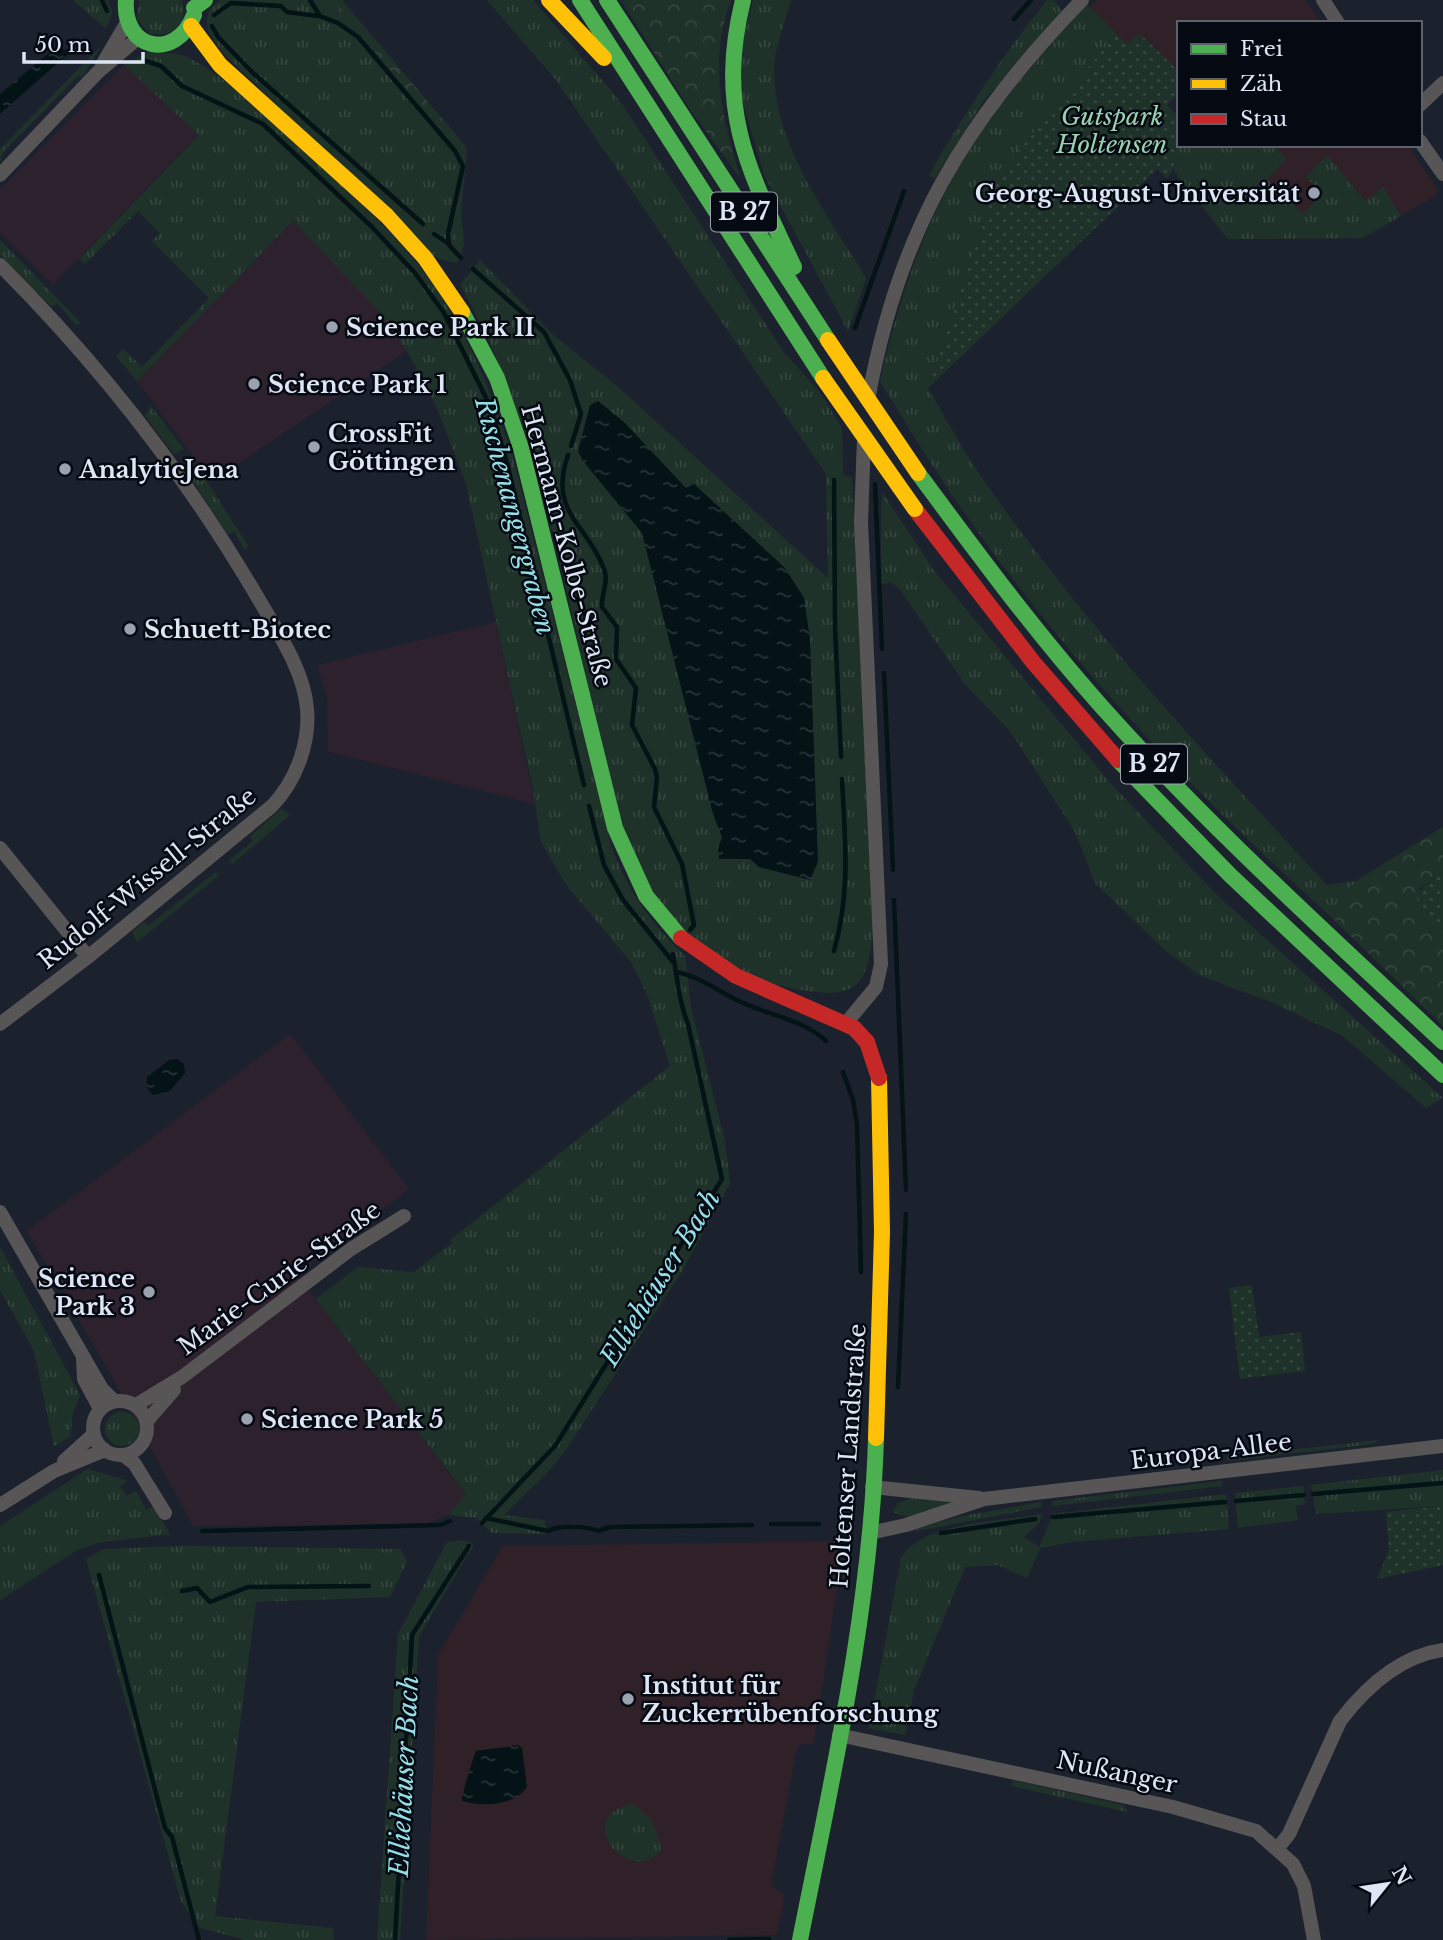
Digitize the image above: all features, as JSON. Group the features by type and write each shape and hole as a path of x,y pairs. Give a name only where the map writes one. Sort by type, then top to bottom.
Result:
{"main road":[{"path":"549,0 643,100"},
{"name":"B 27","path":"580,0 823,378 915,509 1010,635 1108,749 1248,892 1443,1076"},
{"name":"B 27","path":"607,0 828,340 918,473 1033,625 1103,708 1211,822 1346,953 1443,1042"},
{"path":"743,0 728,71 736,130 751,172 828,340"},
{"path":"124,1 126,24 137,39 157,46 178,41 191,26 197,3"},
{"name":"Hermann-Kolbe-Straße","path":"191,26 220,65 387,216 425,258 472,327 500,387 521,447 615,828 631,872 646,898 680,938 722,970 744,982 847,1022"},
{"name":"Hermann-Kolbe-Straße","path":"178,41 220,65"},
{"name":"B 27","path":"1346,953 1443,1069"},
{"name":"Holtenser Landstraße","path":"800,1940 839,1735 870,1534 883,1234 881,1114 878,1073 872,1052 859,1032 847,1022"}],"street":[{"path":"847,1022 876,987 881,964 861,469 866,412 879,345 910,246 936,188 993,100 1018,68 1082,0"},
{"path":"1323,0 1338,21"},
{"path":"98,72 126,24"},
{"path":"0,175 98,72 137,39"},
{"path":"1422,103 1443,83"},
{"path":"1422,144 1443,174"},
{"name":"Rudolf-Wissell-Straße","path":"0,265 100,371 195,495 281,638 303,688 307,707 302,750 293,776 281,796 88,957 0,1024"},
{"path":"0,848 88,957"},
{"path":"0,1212 83,1356 114,1401"},
{"name":"Marie-Curie-Straße","path":"135,1405 182,1377 351,1250 404,1216"},
{"path":"83,1356 84,1379 100,1409"},
{"name":"Marie-Curie-Straße","path":"147,1422 182,1377"},
{"path":"105,1450 94,1434 94,1421 100,1409 114,1401 135,1405 147,1422 146,1435 139,1448 123,1455"},
{"path":"54,1471 94,1434"},
{"name":"Europa-Allee","path":"870,1534 984,1499 1443,1446"},
{"path":"139,1448 152,1478 157,1499"},
{"path":"0,1505 54,1471 105,1450 123,1455 134,1463 165,1513"},
{"name":"Europa-Allee","path":"872,1487 984,1499"},
{"path":"1278,1848 1289,1834 1340,1721 1352,1705 1387,1674 1415,1657 1443,1650"},
{"name":"Nußanger","path":"839,1735 1240,1824 1256,1831 1293,1864 1304,1886 1314,1940"}],"shaded area":[{"path":"1097,0 1306,0 1320,21 1177,21 1177,69 1139,33 1128,44 1089,8"},
{"path":"124,65 199,134 53,285 0,233 0,190"},
{"name":"Georg-August-Universität","path":"1180,147 1408,147 1438,189 1435,196 1362,238 1228,239 1174,171"},
{"path":"294,220 379,311 407,351 212,481 137,381"},
{"path":"496,622 535,804 328,752 327,697 317,665"},
{"path":"290,1034 409,1189 297,1274 466,1495 448,1515 424,1524 193,1526 111,1375 27,1231"},
{"name":"Institut für Zuckerrübenforschung","path":"844,1541 814,1743 799,1745 796,1752 771,1886 785,1895 777,1935 426,1940 438,1655 503,1546"}],"green space":[{"path":"73,0 108,0 112,13 106,29"},
{"path":"139,0 181,0 181,22 165,34 149,33 137,19"},
{"path":"221,0 333,0 466,162 461,210 464,244 459,260 454,263 434,257 226,56 211,35 207,20 208,13"},
{"path":"333,0 342,0 467,148 466,162"},
{"path":"487,0 533,0 620,101 783,351 821,394 842,428 843,475 852,477 873,924 865,972 859,982 850,988 822,993 777,984 753,976 708,950 671,915 655,895 624,832 611,789 541,488 507,384 486,334 460,285 480,260 553,335 617,386 828,578 826,474 556,80"},
{"path":"621,0 731,0 720,45 720,90 728,134 741,179 689,108"},
{"path":"753,0 791,0 775,55 777,101 784,129 806,181 866,278 848,331 764,175 740,92 744,35"},
{"path":"1047,0 1054,0 1062,11 983,102 934,179 929,175 956,130 1000,63"},
{"path":"1087,4 1116,34 999,174 928,388 973,464 1019,529 1102,635 1146,686 1327,885 1356,881 1328,914 1183,775 1137,727 1050,626 957,502 880,381 906,287 943,197 976,140 1001,104"},
{"name":"Gutspark Holtensen","path":"1139,33 1177,69 1177,96 1167,105 1177,116 1179,147 1171,173 1167,178 1157,169 928,388 999,174 1116,34 1128,44"},
{"path":"101,46 82,78 79,75 3,152 0,163 0,149"},
{"path":"148,52 189,58 239,93 389,231 426,275 454,317 483,375 513,457 616,859 640,904 685,956 691,1008 725,1141 730,1183 681,1273 565,1451 548,1472 504,1515 545,1520 547,1534 492,1533 476,1518 448,1515 466,1494 316,1299 358,1267 414,1272 452,1243 450,1240 670,1066 648,997 631,962 567,886 541,842 533,789 466,484 437,408 407,351 379,311 293,221 137,381 116,356 123,349 142,367 209,298 152,241 160,233 138,211 85,264 79,259 199,135 124,65"},
{"name":"Georg-August-Universität","path":"1180,147 1276,147 1287,159 1267,179 1303,214 1323,194 1306,177 1327,155 1365,201 1383,187 1401,216 1362,238 1228,239 1174,171"},
{"path":"0,240 81,323 76,325 57,303 52,307 0,255"},
{"path":"151,406 184,449 174,454 145,416"},
{"path":"194,462 249,547 244,549 234,531 228,535 187,472"},
{"path":"882,492 935,572 1113,786 1217,895 1443,1098 1426,1108 1343,1036 1273,1003 1199,975 1166,951 1095,883 1075,832 1010,731 965,684 899,588 890,582 880,585"},
{"path":"281,809 290,815 232,864 230,860 253,841 250,836"},
{"path":"1443,827 1443,872 1420,888 1420,910 1443,936 1443,1026 1328,914 1356,881"},
{"path":"216,872 218,876 137,942 132,932 144,922 148,926"},
{"path":"1443,872 1443,936 1417,903 1422,889"},
{"path":"0,1247 80,1395 73,1413 70,1437 54,1446 34,1351 0,1290"},
{"path":"1252,1285 1259,1337 1301,1332 1305,1371 1240,1379 1229,1288"},
{"path":"122,1412 134,1417 139,1429 134,1441 122,1446 110,1441 105,1429 110,1417"},
{"path":"1379,1440 1373,1444 1227,1461 1227,1457"},
{"path":"88,1469 128,1481 120,1486 126,1496 136,1491 146,1510 153,1507 170,1534 97,1543 77,1550 0,1600 0,1526"},
{"path":"1443,1470 1443,1506 1316,1514 1311,1485"},
{"path":"1222,1481 1222,1486 1053,1506 1052,1501"},
{"path":"1303,1486 1305,1504 1296,1506 1298,1520 1238,1528 1235,1493"},
{"path":"1226,1494 1229,1529 1072,1542 1040,1548 1027,1578 997,1565 965,1567 914,1690 905,1735 869,1728 901,1558 912,1546 927,1537 965,1525 1042,1514 1039,1523 1024,1537 1039,1547 1053,1514"},
{"path":"913,1498 960,1503 916,1515 893,1512 898,1503"},
{"path":"1041,1502 1042,1507 917,1531 916,1528 963,1516"},
{"path":"1443,1506 1443,1565 1377,1579 1389,1550 1386,1512"},
{"path":"462,1540 474,1544 419,1636 400,1940 377,1940 398,1634 447,1542"},
{"path":"186,1546 400,1549 407,1562 390,1597 256,1602 215,1916 333,1928 334,1940 245,1940 198,1927 181,1901 86,1559 104,1549"},
{"path":"1013,1780 1123,1805 1127,1812 1011,1786"},
{"path":"632,1804 649,1818 658,1836 661,1851 648,1860 634,1861 621,1856 611,1846 605,1834 606,1822 614,1811"}],"water":[{"path":"56,47 65,50 67,55 0,114 0,94"},
{"path":"598,401 625,423 686,488 694,484 785,568 804,598 810,639 818,862 810,880 759,867 750,859 719,859 718,849 722,837 713,814 642,533 583,461 578,451 590,405"},
{"path":"177,1059 184,1064 185,1073 170,1091 153,1095 147,1088 147,1077 169,1060"},
{"path":"518,1745 522,1748 527,1787 521,1793 498,1803 462,1801 476,1751"}],"waterway":[{"name":"Rischenangergraben","path":"102,0 107,11"},
{"name":"Elliehäuser Bach","path":"310,0 320,16 338,23 358,37 455,151 463,166 448,234 449,245 461,258"},
{"path":"1014,19 1031,0"},
{"path":"214,15 231,3 281,6 287,12 318,16"},
{"path":"212,26 218,37 251,71 423,224"},
{"name":"Rischenangergraben","path":"143,60 161,66 182,86 263,124 372,227 415,273 444,313 490,406 507,463 584,785"},
{"path":"855,328 904,191"},
{"path":"434,234 449,244"},
{"name":"Elliehäuser Bach","path":"473,269 544,332 570,380 581,414 571,446"},
{"name":"Elliehäuser Bach","path":"568,455 563,475 566,504 604,569 606,578 602,607 617,627 616,659 636,688 632,725 655,769 657,777 654,807 682,864 694,925 690,930"},
{"path":"834,480 835,627 841,757"},
{"path":"875,484 882,649"},
{"path":"884,673 893,870"},
{"path":"834,951 845,886 842,779"},
{"name":"Rischenangergraben","path":"589,806 604,865 623,900 673,962"},
{"path":"894,900 906,1190"},
{"name":"Elliehäuser Bach","path":"482,1523 555,1446 722,1179 680,998 673,954"},
{"path":"677,972 702,981 741,1002 797,1023 826,1041"},
{"path":"843,1072 853,1100 857,1124 861,1272"},
{"path":"898,1387 906,1214"},
{"path":"1313,1494 1443,1483"},
{"path":"1236,1501 1304,1495"},
{"path":"1053,1517 1225,1502"},
{"path":"486,1518 548,1531 565,1527 598,1531 610,1527 752,1525"},
{"path":"941,1533 1035,1519"},
{"path":"202,1531 440,1525 450,1521"},
{"path":"771,1524 819,1524"},
{"name":"Elliehäuser Bach","path":"395,1940 412,1635 469,1546"},
{"path":"99,1575 165,1828 172,1837 199,1940"},
{"path":"182,1591 197,1588 210,1602 248,1587 369,1586"},
{"path":"729,1940 769,1939"}],"traffic: fast":[{"path":"126,0 127,17 132,30 141,39 152,44 175,40 186,30 194,15"},
{"path":"194,8 205,0"},
{"path":"580,0 823,378"},
{"path":"607,0 828,340"},
{"path":"743,0 733,75 735,107 751,169 794,267"},
{"path":"462,312 497,378 521,448 615,828 646,896 681,938"},
{"path":"918,473 1030,622 1142,751 1269,878 1443,1042"},
{"path":"1118,760 1230,875 1443,1075"},
{"path":"800,1940 837,1753 858,1628 873,1502 876,1438"}],"traffic: slow":[{"path":"549,0 604,58"},
{"path":"191,26 220,65 387,216 425,258 462,312"},
{"path":"828,340 918,473"},
{"path":"823,378 915,509"},
{"path":"876,1438 882,1232 879,1078"}],"traffic: jam":[{"path":"915,509 1033,662 1118,760"},
{"path":"681,938 736,976 854,1028 867,1042 879,1078"}],"place":[{"name":"Georg-August-Universität","path":"1314,193"},
{"name":"Science Park II","path":"332,327"},
{"name":"Science Park 1","path":"254,384"},
{"name":"CrossFit Göttingen","path":"314,447"},
{"name":"AnalyticJena","path":"65,469"},
{"name":"Schuett-Biotec","path":"130,629"},
{"name":"Science Park 3","path":"149,1292"},
{"name":"Science Park 5","path":"247,1419"},
{"name":"Institut für Zuckerrübenforschung","path":"628,1699"}]}
